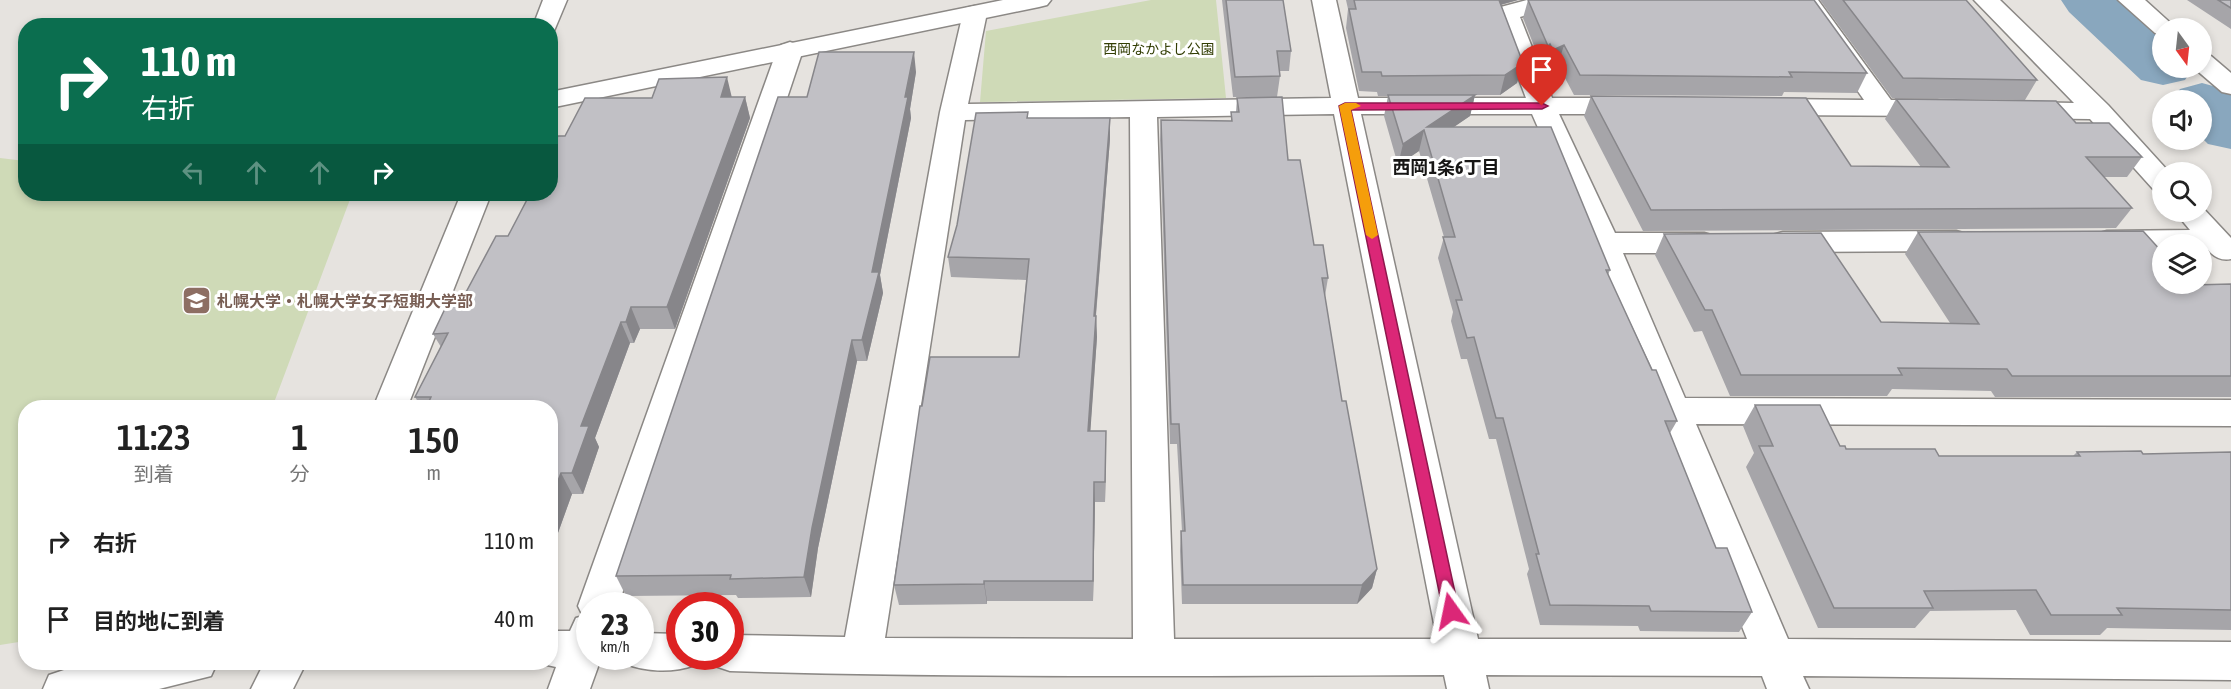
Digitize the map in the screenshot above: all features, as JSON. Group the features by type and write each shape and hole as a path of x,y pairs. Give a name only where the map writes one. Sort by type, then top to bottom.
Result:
{"street":[{"path":"548,18 555,0"},
{"path":"558,98 1039,0"},
{"path":"1324,0 1464,673"},
{"path":"1554,0 1506,13 1542,106 1604,243 1781,674"},
{"path":"1806,0 1884,107"},
{"path":"1986,0 2098,111 2152,171"},
{"path":"2130,0 2152,18"},
{"path":"862,657 953,112 975,13"},
{"path":"603,592 790,50"},
{"path":"2212,70 2231,86"},
{"path":"953,112 1143,111 1345,106 1660,106"},
{"path":"1742,107 2098,111"},
{"path":"1143,111 1154,659"},
{"path":"393,400 473,201"},
{"path":"2199,222 2223,248"},
{"path":"1604,243 1980,241"},
{"path":"2074,241 2223,248"},
{"path":"1673,411 2231,413"},
{"path":"744,653 862,657 1154,659 1464,673 1781,674 2231,661"},
{"path":"569,689 576,654"},
{"path":"64,689 160,670"},
{"path":"272,689 282,670"}],"green space":[{"name":"西岡なかよし公園","path":"1151,0 1216,0 1226,98 980,102 986,31"},
{"name":"札幌大学・札幌大学女子短期大学部","path":"0,158 18,160 18,201 349,201 275,400 18,400 18,642 0,645"}],"building":[{"path":"1226,0 1283,0 1291,51 1277,51 1280,76 1235,77"},
{"path":"1354,0 1499,0 1523,63 1505,75 1382,76 1381,72 1362,72 1349,9 1356,9"},
{"path":"1528,0 1814,0 1867,73 1789,72 1792,77 1580,75 1564,45 1553,50 1550,44 1548,46"},
{"path":"1843,0 1966,0 2037,80 1903,78"},
{"path":"2218,0 2231,0 2231,8"},
{"path":"819,52 914,52 905,97 908,97 872,272 879,272 862,340 852,340 812,528 804,577 730,579 731,575 616,576 778,97 807,97"},
{"path":"727,77 721,97 745,97 667,307 631,307 626,322 621,322 581,426 589,426 572,473 561,473 558,481 558,400 430,400 431,397 415,397 448,333 433,334 452,294 465,294 496,236 508,236 526,201 558,201 558,136 565,136 585,98 652,98 659,79"},
{"path":"1388,95 1475,95 1427,127 1551,127 1610,270 1606,270 1652,370 1656,370 1677,421 1665,421 1716,548 1727,548 1752,612 1651,611 1649,606 1550,605 1503,418 1496,418 1474,337 1467,338 1456,300 1462,300 1443,237 1455,237 1424,130 1403,144"},
{"path":"1591,96 1806,98 1851,166 1949,167 1896,99 2056,101 2076,123 2109,123 2142,157 2086,157 2132,208 1651,210"},
{"path":"1282,97 1288,160 1300,160 1314,245 1323,245 1328,278 1322,278 1342,401 1346,401 1377,569 1362,585 1183,585 1181,531 1185,531 1179,424 1171,424 1161,120 1232,121 1231,112 1239,112 1237,98"},
{"path":"1028,112 1027,118 1110,118 1094,316 1096,316 1088,431 1106,431 1105,482 1094,482 1093,581 984,581 984,584 894,585 920,406 922,406 930,357 1019,357 1029,259 948,257 957,225 976,113"},
{"path":"2143,231 2152,241 2152,294 2212,294 2212,284 2231,284 2231,376 2012,376 2007,369 1898,368 1902,375 1741,375 1712,310 1705,310 1664,234 1821,233 1881,322 1979,324 1918,232"},
{"path":"1755,405 1820,405 1840,446 1845,446 1846,449 1935,449 1939,456 2080,456 2077,452 2141,451 2143,454 2231,452 2231,610 2117,608 2122,615 2051,615 2036,590 1924,591 1933,608 1834,608 1759,446 1773,446"}],"waterway":[{"path":"2089,0 2152,57"},
{"path":"2212,112 2231,130"}],"slow traffic":[{"path":"1356,106 1345,106 1372,235"}],"place":[{"name":"札幌大学・札幌大学女子短期大学部","path":"196,301"}],"district":[{"name":"西岡1条6丁目","path":"1446,167"}],"route":[{"path":"1451,611 1345,106 1542,106"}]}
